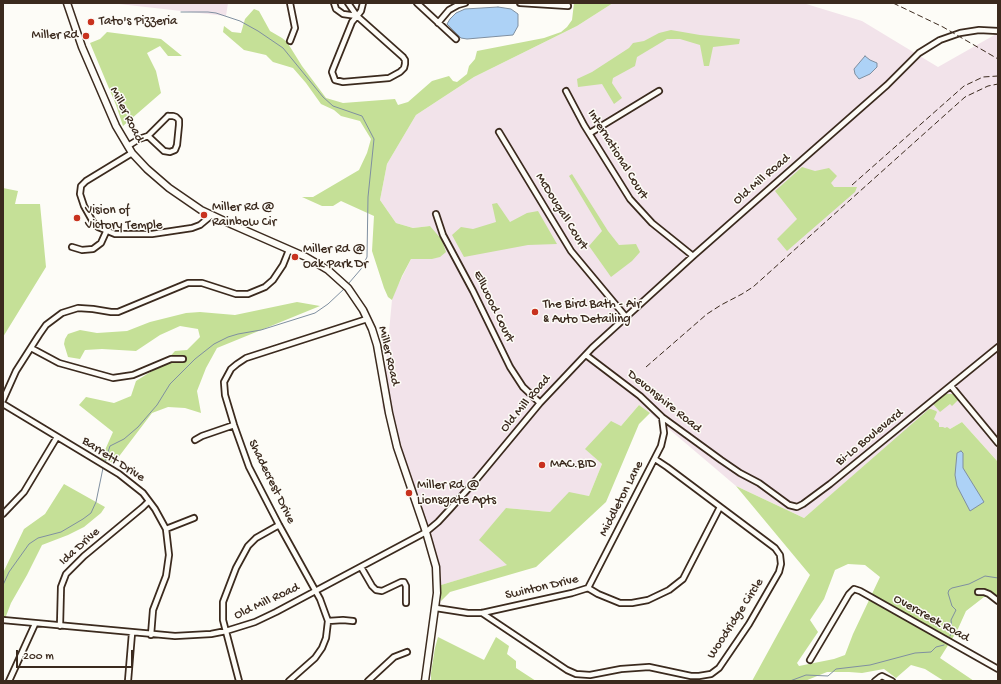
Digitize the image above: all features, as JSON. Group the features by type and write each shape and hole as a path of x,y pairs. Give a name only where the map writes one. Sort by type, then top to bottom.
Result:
{"street":[{"name":"Miller Road","path":"67,3 82,47 116,126 132,153 147,169 168,188 190,203 212,215 317,263 338,278 356,298 368,319 377,345 395,438 426,532 437,574 436,608 428,653 425,681"},
{"path":"290,3 295,22 295,28 290,41"},
{"path":"334,3 336,9 343,14 357,16"},
{"path":"348,3 357,16 396,50 405,60 404,68 395,76 381,80 343,82 335,80 332,72 333,69 352,22 357,16 361,11 363,3"},
{"path":"417,3 456,40"},
{"path":"438,23 450,10 465,3"},
{"path":"520,3 568,6"},
{"name":"Old Mill Road","path":"3,620 151,635 193,636 226,631 254,622 316,592 426,532 438,522 476,480 540,403 586,354 693,256 879,92 925,49 940,40 960,33 979,30 998,31"},
{"name":"International Court","path":"566,91 621,186 636,207 662,232 693,256"},
{"path":"590,133 659,91"},
{"path":"128,146 139,138 148,136 168,116 178,118 179,126 177,145 173,151 164,151 148,136"},
{"name":"McDougall Court","path":"499,132 571,252 626,317"},
{"path":"132,153 86,181 80,188 81,200 93,222 98,227 106,232 115,234 152,234 183,230 200,225 212,215"},
{"name":"Ellwood Court","path":"436,214 443,235 474,291 510,368 523,387 540,403"},
{"path":"72,247 82,250 93,249 101,243 106,232"},
{"path":"3,400 16,371 39,335 46,326 60,314 70,309 85,308 118,312 178,287 195,283 206,284 236,294 252,293 265,287 273,280 283,266 289,250"},
{"name":"Shadecrest Drive","path":"289,681 315,658 322,648 326,638 328,621 320,599 249,467 234,425 225,395 224,386 228,374 237,364 250,356 368,319"},
{"name":"Bi-Lo Boulevard","path":"750,478 791,506 801,506 998,347"},
{"path":"31,348 59,363 113,378 133,375 171,359 183,359"},
{"name":"Devonshire Road","path":"586,354 640,396 662,417 721,460 750,478"},
{"path":"951,386 998,444"},
{"name":"Barrett Drive","path":"3,404 119,474 138,489 155,509 166,529 168,563 166,576 153,610 151,635"},
{"name":"Middleton Lane","path":"588,588 655,459 664,438 662,417"},
{"path":"195,440 202,436 234,425"},
{"path":"3,514 24,492 53,446 57,437"},
{"name":"Woodridge Circle","path":"482,613 566,670 576,674 590,675 638,667 659,668 694,677 711,674 722,664 749,624 779,572 781,564 780,555 775,548 655,459"},
{"name":"Ida Drive","path":"60,626 61,587 66,574 84,556 143,508 149,501"},
{"name":"Swinton Drive","path":"436,608 468,613 482,613 588,588 612,600 628,603 648,600 669,590 679,583 686,574 720,507"},
{"path":"166,529 194,518"},
{"path":"239,681 222,616 223,602 227,588 246,548 254,540 279,525"},
{"path":"361,567 376,590 382,591 404,582 406,586 406,602"},
{"name":"Overcreek Road","path":"810,660 849,594 854,589 998,668"},
{"path":"978,592 989,594 998,601"},
{"path":"328,621 353,621"},
{"path":"9,681 35,624"},
{"path":"128,681 132,633"},
{"path":"368,681 394,657 407,652"},
{"path":"875,681 880,677 884,677 892,681"}],"shaded area":[{"path":"119,3 228,3 226,16"},
{"path":"613,3 803,3 862,21 938,67 998,33 998,462 962,422 950,429 938,427 939,423 933,419 931,409 804,518 736,486 639,405 621,426 586,449 602,464 589,496 569,493 550,512 506,508 508,565 441,585 425,532 382,406 392,300 395,291 411,259 432,259 430,226 413,228 396,223 380,200 387,164 416,115 474,77 577,26"}],"green space":[{"path":"574,3 613,3 577,26 474,77 416,115 387,164 380,200 396,223 413,228 430,226 442,240 446,252 440,257 432,259 411,259 392,300 388,297 384,288 372,251 374,216 341,201 333,206 322,206 302,197 313,197 359,170 367,153 371,139 360,121 341,116 334,110 321,104 293,68 273,62 266,55 244,50 223,32 224,26 232,32 241,33 245,19 254,9 259,11 270,31 287,42 302,66 326,98 343,103 395,99 398,105 408,102 432,81 449,76 453,81 457,82 467,74 469,66 475,59 477,51 544,38 561,32 572,20"},
{"path":"671,30 700,35 740,39 739,44 713,47 709,66 704,66 700,45 680,39 667,39 637,57 635,66 613,78 612,83 622,98 614,104 602,84 578,87 577,79 592,72 629,48 633,43 644,41 659,33"},
{"path":"107,32 161,39 182,56 168,56 160,46 147,53 156,71 161,93 123,126 116,105 90,43 100,39"},
{"path":"802,167 815,171 829,168 837,176 831,183 834,187 857,187 855,192 787,251 777,239 797,219 775,191"},
{"path":"572,174 608,231 619,245 636,244 640,252 632,261 611,277 589,246 602,231 569,176"},
{"path":"3,188 18,191 15,204 40,204 46,267 3,337"},
{"path":"497,203 510,222 527,213 538,211 557,244 528,245 464,257 452,235 461,227 473,229 496,222 492,204"},
{"path":"297,302 320,306 217,348 206,368 197,391 201,413 185,408 168,407 152,413 114,463 101,459 113,432 79,405 86,397 114,403 131,396 136,381 163,364 175,351 187,350 200,337 198,329 180,326 160,335 136,351 102,349 85,350 80,359 68,357 64,344 68,334 80,330 97,333 127,331 150,322 186,313 200,312 235,315"},
{"path":"945,394 953,394 959,399 952,406 950,404 940,412 933,404"},
{"path":"639,405 650,413 639,424 606,502 536,567 450,592 441,601 441,585 507,565 479,540 506,508 550,512 569,492 589,496 602,464 585,449 611,421 621,426"},
{"path":"929,409 937,412 934,419 939,423 939,427 947,427 950,429 962,422 998,462 998,597 984,597 966,611 957,631 940,658 974,681 944,681 925,669 911,665 896,678 884,669 862,673 827,672 805,681 752,681 810,575 736,486 804,518","holes":["848,564 865,565 880,577 853,634 845,655 834,659 799,666 797,663 818,632 810,620 824,599 835,570"]},
{"path":"64,484 105,507 101,513 84,527 42,545 11,603 3,624 3,573 24,529 45,514"},
{"path":"438,637 484,660 496,637 509,646 507,654 516,661 516,668 536,681 431,681 431,673"}],"water":[{"path":"498,7 511,9 518,14 518,26 513,35 467,39 461,38 447,24 456,13 465,9"},
{"path":"865,56 877,63 877,67 870,74 859,79 855,74 854,69"},
{"path":"961,451 963,453 963,468 984,502 970,511 957,486 955,475 957,453"}],"waterway":[{"path":"181,12 216,13 240,21 258,31 283,48 323,97 333,106 362,116 374,139 368,197 367,257 361,269 349,283"},
{"path":"105,461 110,446 124,439 138,427 157,405 170,384 195,359 214,344 228,337 261,330 315,313 328,304 344,289"},
{"path":"3,585 9,572 29,544 38,538 61,532 91,513 96,502 103,468"},
{"path":"950,636 952,630 951,620 956,610 952,606 948,593 949,590 969,584 985,576 998,578"},
{"path":"790,681 806,675 828,676 836,669 870,665 915,653 931,652 936,647 944,645"}],"railway":[{"path":"893,3 943,27 998,59"},
{"path":"852,185 964,86 983,77 998,76"},
{"path":"646,367 707,314 753,287 965,97 988,86 998,84"}],"place":[{"name":"Tato's Pizzeria","path":"91,22"},
{"name":"Miller Rd","path":"86,36"},
{"name":"Miller Rd @ Rainbow Cir","path":"204,215"},
{"name":"Vision of Victory Temple","path":"77,218"},
{"name":"Miller Rd @ Oak Park Dr","path":"295,257"},
{"name":"The Bird Bath - Air & Auto Detailing","path":"535,312"},
{"name":"MAC.BID","path":"542,465"},
{"name":"Miller Rd @ Lionsgate Apts","path":"409,493"}]}
